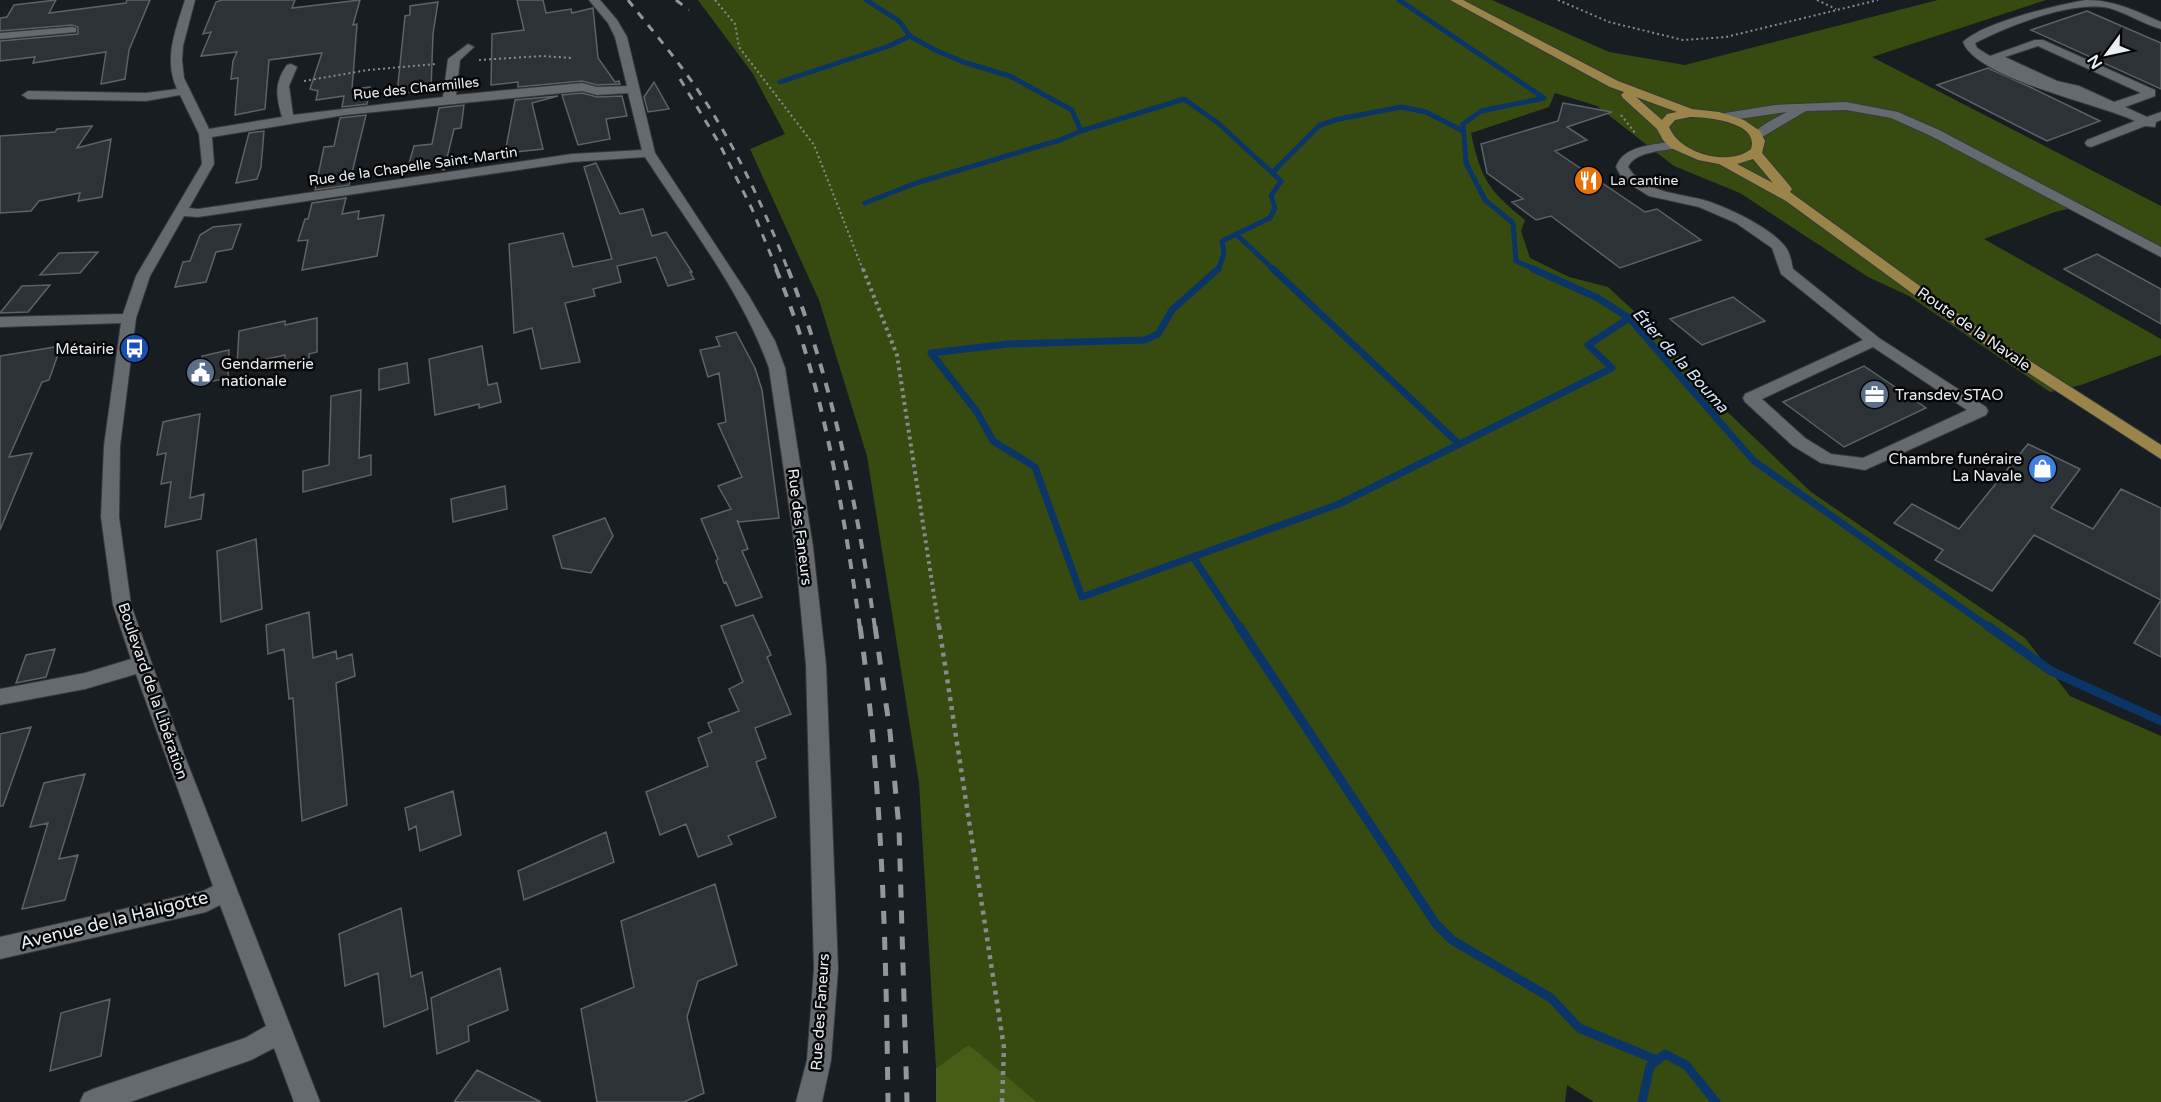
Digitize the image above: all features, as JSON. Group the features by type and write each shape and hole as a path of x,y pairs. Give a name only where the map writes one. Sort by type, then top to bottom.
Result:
{"main road":[{"path":"1455,0 1614,84 1690,113 1725,117 1742,124 1757,136 1759,145 1755,153 1744,158 1721,160 1696,155 1674,145 1665,136 1663,127 1614,84"},
{"path":"1663,127 1671,117 1690,113"},
{"name":"Route de la Navale","path":"1755,153 1791,198"},
{"name":"Route de la Navale","path":"1721,160 1791,198 1966,326 2161,453"}],"street":[{"name":"Boulevard de la Libération","path":"190,0 177,46 176,60 178,78 205,134 208,164 144,276 129,318 112,446 110,516 122,605 174,754 307,1102"},
{"name":"Rue des Faneurs","path":"594,0 613,22 626,50 632,89 649,153 736,286 767,341 777,368 785,408 804,547 816,665 818,712 826,969 819,1060 809,1102"},
{"path":"2161,26 2100,3 2085,4 2007,26 1969,42 1972,50 2026,79 2068,96 2113,107 2151,93 2039,42 1995,57 2053,84 2075,89 2113,107 2161,128"},
{"path":"0,36 72,30"},
{"path":"449,100 454,59 468,47"},
{"path":"288,118 282,85 283,77 291,67"},
{"name":"Rue des Charmilles","path":"205,134 288,118 449,100 582,87 597,91 632,89"},
{"path":"28,95 146,97 185,92"},
{"path":"1725,117 1775,109 1846,106 1894,115 1935,133 2161,253"},
{"path":"1757,136 1766,128 1805,108"},
{"path":"2091,143 2161,116"},
{"path":"1674,145 1636,153 1624,160 1622,167 1628,177 1654,193 1703,204 1742,220 1778,246 1783,255 1786,271 1832,305 1874,341 1980,411 1865,464 1827,459 1799,442 1751,398 1874,341"},
{"name":"Rue de la Chapelle Saint-Martin","path":"182,212 198,213 572,158 649,153"},
{"path":"0,322 129,318"},
{"path":"0,697 85,681 143,664"},
{"name":"Avenue de la Haligotte","path":"0,948 206,901 227,890"},
{"path":"93,1102 251,1048 279,1032"}],"path":[{"path":"715,0 735,24 739,46 814,145 897,355 1004,1048 1002,1102"},
{"path":"1558,0 1610,22 1683,40 1726,37 1878,0"},
{"path":"1817,0 1837,10"},
{"path":"282,85 368,70 453,62 542,56 572,58"},
{"path":"1619,112 1623,120 1653,149"}],"green space":[{"path":"698,0 1492,0 1609,52 1685,65 1938,0 2046,0 1872,57 2161,206 2161,247 2084,205 2055,212 1984,239 2161,339 2161,355 2081,385 2050,392 1909,296 1868,277 1740,193 1674,166 1597,106 1555,93 1549,107 1471,133 1478,162 1488,182 1502,200 1525,220 1521,231 1530,258 1569,277 1608,287 1665,340 1715,400 1811,492 2025,638 2070,696 2161,736 2161,1102 1594,1102 1567,1085 1565,1102 1037,1102 969,1046 936,1068 919,783 867,456 819,300 750,149 785,134 753,74"},
{"path":"969,1045 1037,1102 936,1102 936,1068"}],"building":[{"path":"56,0 49,13 126,3 127,0 150,0 129,50 125,79 101,84 106,52 33,63 35,57 0,61 0,41 78,34 78,27 72,25 0,31 0,18 7,17 14,5"},
{"path":"222,0 295,0 292,8 360,0 353,25 357,24 352,89 370,87 367,104 342,107 344,96 316,100 318,91 310,89 322,53 269,60 265,109 235,115 238,78 231,79 233,61 237,52 201,56 211,32 203,34 216,2"},
{"path":"517,0 543,0 546,13 571,9 572,13 593,8 598,58 615,82 619,81 620,84 597,85 582,81 518,87 518,82 491,85 492,34 524,30"},
{"path":"438,2 433,34 431,90 397,94 405,16 410,15 410,6"},
{"path":"2087,11 2161,43 2161,89 2031,30"},
{"path":"1988,68 2100,121 2047,141 1937,85"},
{"path":"654,82 669,109 648,112 644,97"},
{"path":"582,93 597,97 622,96 627,116 606,119 610,139 578,145 562,95"},
{"path":"558,96 532,103 543,149 505,153 515,100"},
{"path":"1563,103 1612,112 1567,127 1587,140 1555,151 1645,212 1657,209 1701,240 1620,268 1551,216 1536,220 1512,202 1523,199 1487,173 1481,144 1558,121"},
{"path":"464,105 461,128 454,129 444,170 428,165 408,167 414,146 432,144 439,108"},
{"path":"366,115 349,185 315,190 324,147 334,146 340,118"},
{"path":"92,126 77,148 111,139 102,197 78,201 80,193 39,201 31,211 0,213 0,136 55,132 57,129"},
{"path":"264,131 261,167 257,179 236,183 249,133"},
{"path":"596,163 620,214 643,209 652,236 666,232 692,272 690,272 694,279 668,286 656,257 617,266 621,282 593,289 595,296 565,303 580,362 541,369 532,328 514,333 509,244 563,233 573,267 612,259 584,167"},
{"path":"346,198 342,214 359,211 358,219 384,215 377,256 302,270 308,240 298,241 312,203"},
{"path":"241,224 232,249 216,252 206,282 175,287 183,262 190,261 200,235 213,227"},
{"path":"98,252 80,273 40,275 59,253"},
{"path":"2097,254 2161,289 2161,324 2064,269"},
{"path":"50,285 28,312 0,313 22,286"},
{"path":"1733,297 1765,321 1702,345 1670,319"},
{"path":"317,318 317,352 309,354 309,360 285,366 285,355 237,366 239,331 285,321 285,325"},
{"path":"736,332 755,368 762,390 779,518 739,522 737,520 748,549 742,551 762,597 736,606 726,582 724,583 716,561 718,559 701,519 731,509 718,486 742,477 718,424 726,422 719,373 708,377 700,350 720,346 716,337"},
{"path":"61,346 49,380 42,382 9,457 32,453 0,530 0,356"},
{"path":"482,346 488,385 497,383 501,402 479,408 479,404 435,415 429,359"},
{"path":"229,350 228,378 199,384 202,356"},
{"path":"407,363 409,383 379,390 379,369"},
{"path":"1864,366 1926,408 1844,447 1783,402"},
{"path":"361,390 359,458 371,455 371,475 303,492 303,471 329,465 331,396"},
{"path":"200,414 190,498 204,494 201,519 165,527 171,482 161,484 166,453 157,455 163,422"},
{"path":"2028,444 2080,469 2051,508 2093,529 2121,489 2161,508 2161,600 2034,535 1992,591 1935,560 1943,550 1894,523 1912,504 1959,529"},
{"path":"505,486 507,509 453,522 451,499"},
{"path":"605,518 613,536 591,573 562,568 553,536"},
{"path":"256,539 262,609 221,622 217,551"},
{"path":"2161,600 2161,657 2134,643"},
{"path":"309,612 313,658 336,651 337,659 352,654 355,676 336,683 347,805 302,821 293,698 289,699 284,649 268,654 266,625"},
{"path":"753,615 771,655 767,657 791,714 755,728 766,758 756,762 776,817 728,836 732,844 698,857 686,824 660,835 646,792 708,766 698,738 712,732 708,723 739,711 729,689 743,682 721,626"},
{"path":"55,649 46,677 16,683 26,655"},
{"path":"31,727 3,806 0,806 0,734"},
{"path":"85,774 59,859 78,855 65,900 22,909 48,823 30,827 44,783"},
{"path":"453,791 461,835 420,851 416,826 409,830 405,808"},
{"path":"606,832 614,862 524,900 518,871"},
{"path":"715,884 737,965 698,981 687,1017 704,1093 684,1102 597,1102 581,1009 634,987 621,921"},
{"path":"401,908 411,977 422,972 428,1009 384,1027 378,973 345,986 339,934"},
{"path":"500,968 508,1010 468,1026 469,1041 437,1054 431,998"},
{"path":"110,999 101,1056 50,1071 61,1013"},
{"path":"477,1070 541,1102 454,1102"}],"waterway":[{"path":"866,0 899,21 910,36"},
{"name":"Étier de la Bouma","path":"1399,0 1544,98 1481,111 1463,124 1466,163 1485,200 1513,223 1516,261 1536,270"},
{"path":"780,82 889,46 910,36"},
{"path":"910,36 963,62 1010,76 1072,110 1081,131"},
{"path":"1081,131 1184,99 1218,123 1272,173"},
{"path":"1272,173 1320,125 1339,119 1401,107 1426,112 1463,131"},
{"path":"865,203 916,183 1060,140 1081,131"},
{"path":"1236,234 1270,218 1275,208 1271,196 1281,181 1272,173"},
{"path":"1218,270 1224,254 1222,241 1236,234"},
{"path":"1236,234 1274,270"},
{"path":"1218,269 1172,310 1158,334 1145,340 1008,344 931,353 977,412 993,441 1035,467 1082,597 1339,504 1612,368 1588,345 1629,318"},
{"path":"1273,269 1459,444"},
{"name":"Étier de la Bouma","path":"1533,269 1598,298 1629,318"},
{"name":"Étier de la Bouma","path":"1629,318 1754,461 1990,628"},
{"path":"1193,557 1240,628"},
{"path":"1239,626 1436,924 1452,940 1551,998 1579,1028 1657,1060"},
{"name":"Étier de la Bouma","path":"1988,626 2051,671 2161,721"},
{"path":"1642,1102 1650,1066 1665,1054 1686,1065 1716,1102"}],"railway":[{"path":"628,0 699,91 729,140 767,217 788,270"},
{"path":"676,0 689,10"},
{"path":"680,79 719,143 752,209 777,270"},
{"path":"776,269 807,356 819,400 838,491 860,628"},
{"path":"788,269 818,356 842,446 875,628"},
{"path":"860,626 873,745 882,864 888,1102"},
{"path":"875,626 890,732 899,828 907,1102"}],"place":[{"name":"La cantine","path":"1589,180"},
{"name":"Métairie","path":"135,349"},
{"name":"Gendarmerie nationale","path":"200,373"},
{"name":"Transdev STAO","path":"1874,395"},
{"name":"Chambre funéraire La Navale","path":"2043,468"}]}
